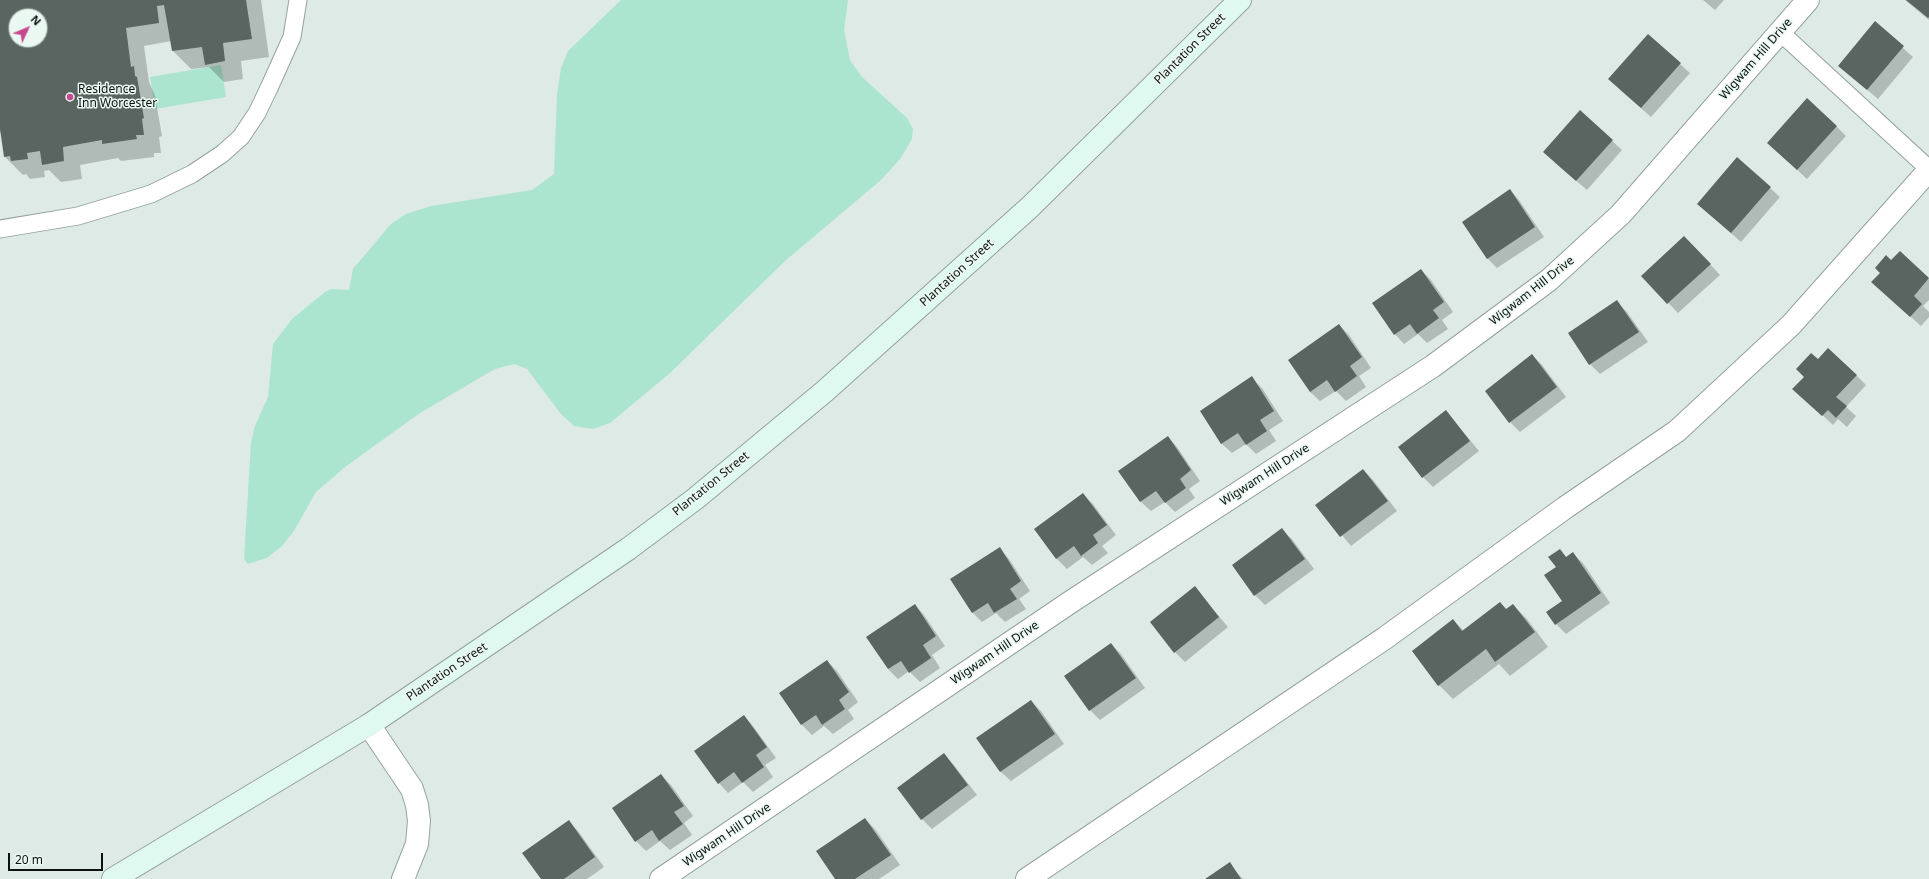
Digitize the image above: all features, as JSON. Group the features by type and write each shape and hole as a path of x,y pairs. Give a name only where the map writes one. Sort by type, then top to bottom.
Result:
{"main road":[{"name":"Plantation Street","path":"113,879 369,725 628,549 695,499 825,391 1030,207 1240,0"}],"street":[{"name":"Wigwam Hill Drive","path":"661,879 1072,601 1433,366 1549,280 1621,214 1808,0"},
{"path":"1028,879 1386,638 1566,508 1677,431 1792,325 1929,169"},
{"path":"369,725 412,789 417,805 419,820 417,844 403,879"}],"lane":[{"path":"0,229 78,216 151,194 192,174 222,154 241,136 257,113 270,88 292,37 298,0"},
{"path":"1780,32 1929,169"}],"green space":[{"path":"621,0 848,0 844,30 850,60 862,77 907,118 913,129 912,139 900,159 881,180 785,261 669,374 610,423 593,429 574,426 561,414 527,369 514,364 495,369 420,413 345,467 316,492 294,531 282,546 267,558 248,564 244,559 251,442 255,426 268,397 273,344 292,319 325,292 331,289 349,290 353,269 391,224 406,214 431,206 532,190 554,174 557,95 561,68 568,51"},
{"path":"221,65 226,97 155,109 150,77"}],"building":[{"name":"Residence Inn Worcester","path":"0,0 246,0 252,39 223,43 225,61 205,65 202,47 172,51 164,5 157,6 159,23 126,28 131,67 134,66 135,76 137,77 144,118 142,119 144,135 136,135 137,139 102,144 102,140 63,147 64,161 42,165 40,151 27,153 28,159 11,161 10,156 4,157 0,129"},
{"path":"1906,0 1929,0 1929,17 1928,18"},
{"path":"1875,21 1904,46 1867,90 1838,66"},
{"path":"1648,34 1681,63 1641,108 1608,79"},
{"path":"1807,98 1837,126 1797,170 1767,143"},
{"path":"1580,110 1613,140 1576,181 1543,152"},
{"path":"1737,157 1771,187 1731,233 1697,204"},
{"path":"1510,189 1535,227 1487,259 1462,222"},
{"path":"1684,236 1711,264 1667,304 1641,276"},
{"path":"1900,251 1929,278 1914,296 1922,304 1910,317 1871,282 1880,273 1875,268 1886,255 1891,260"},
{"path":"1421,269 1444,302 1433,310 1439,318 1417,334 1410,324 1394,335 1372,303"},
{"path":"1617,300 1639,332 1589,365 1568,333"},
{"path":"1339,324 1362,357 1350,366 1357,376 1335,392 1327,380 1310,392 1288,360"},
{"path":"1828,348 1857,375 1836,397 1847,406 1836,418 1828,410 1822,416 1792,389 1804,377 1796,369 1811,353 1818,359"},
{"path":"1532,354 1557,387 1509,423 1485,391"},
{"path":"1252,376 1274,411 1260,420 1267,431 1246,445 1238,433 1221,444 1200,411"},
{"path":"1446,410 1470,441 1422,478 1398,447"},
{"path":"1168,436 1191,470 1180,479 1186,488 1165,503 1156,491 1140,502 1118,471"},
{"path":"1363,469 1388,501 1340,537 1315,505"},
{"path":"1083,493 1107,525 1093,535 1098,543 1081,556 1074,546 1056,559 1034,529"},
{"path":"1282,528 1305,559 1254,596 1232,565"},
{"path":"1000,547 1021,581 1010,589 1017,599 994,613 988,603 972,613 950,579"},
{"path":"1560,549 1566,557 1573,552 1601,593 1555,625 1546,612 1562,601 1544,575 1556,567 1548,557"},
{"path":"1195,586 1219,617 1174,653 1150,622"},
{"path":"1500,602 1506,609 1513,604 1535,632 1495,662 1486,649 1438,686 1412,651 1453,619 1462,631"},
{"path":"915,604 936,636 923,645 931,658 909,673 901,661 888,669 866,637"},
{"path":"1111,643 1136,678 1089,711 1064,676"},
{"path":"827,660 849,692 839,700 845,709 822,725 816,715 801,725 779,693"},
{"path":"1031,700 1055,734 1000,772 976,738"},
{"path":"744,715 767,747 756,755 764,767 742,783 734,772 718,784 694,751"},
{"path":"944,753 968,785 921,820 897,788"},
{"path":"661,774 684,806 674,812 683,824 659,841 652,830 635,842 612,808"},
{"path":"865,818 891,855 855,879 835,879 816,851"},
{"path":"569,820 595,857 564,879 541,879 522,853"},
{"path":"1230,862 1241,879 1205,879"}],"place":[{"name":"Residence Inn Worcester","path":"70,97"}]}
